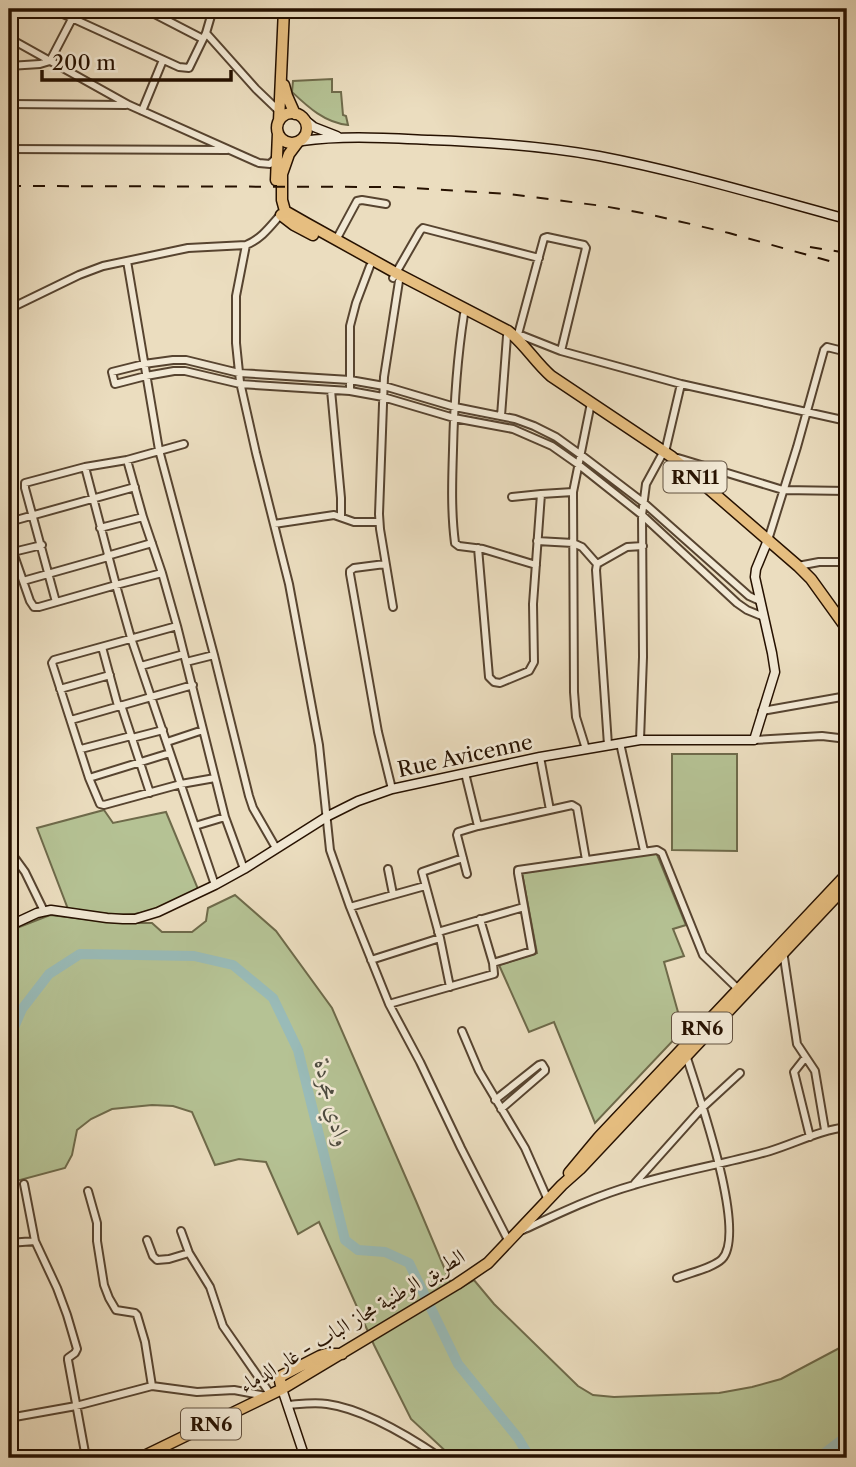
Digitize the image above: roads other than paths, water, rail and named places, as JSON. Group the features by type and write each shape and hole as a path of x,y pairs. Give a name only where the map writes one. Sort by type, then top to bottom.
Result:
{"main road":[{"path":"283,213 278,209 276,187 284,9"},
{"path":"282,75 287,96 307,130 289,154 282,174 283,213"},
{"path":"279,116 299,116"},
{"path":"278,133 285,142 300,141"},
{"name":"RN11","path":"283,213 336,240 464,314 516,339"},
{"name":"RN11","path":"283,213 294,225 370,266 508,331 551,376 667,453 798,566 811,579 847,629"},
{"name":"الطريق الوطنية مجاز الباب - غار الدماء","path":"139,1458 282,1389 488,1263 562,1185 575,1165 613,1128 847,878"},
{"name":"الطريق الوطنية مجاز الباب - غار الدماء","path":"725,1009 738,989 782,949"}],"street":[{"path":"52,9 179,67 189,68 205,36 211,10"},
{"path":"9,66 50,61 73,17 74,9"},
{"path":"145,9 205,36 279,116"},
{"path":"9,38 142,111 263,164 270,164 277,157"},
{"path":"142,111 163,60"},
{"path":"9,104 129,105"},
{"path":"299,116 325,132 343,138"},
{"path":"300,141 389,138 515,145 597,156 694,177 847,219"},
{"path":"9,149 232,150"},
{"path":"336,240 357,201 386,204"},
{"path":"9,309 93,270 188,248 246,245 258,240 283,213"},
{"path":"393,607 379,522 383,397 396,277 423,228 539,258"},
{"path":"501,416 516,339 546,237 586,247 561,351"},
{"path":"246,245 236,296 235,332 240,384 289,584 320,745 330,850 389,1004 509,1242"},
{"path":"127,261 159,450 249,796 275,848"},
{"path":"350,391 350,326 370,266"},
{"path":"464,314 458,351 454,418 454,543 536,565"},
{"path":"516,339 681,384 847,421"},
{"path":"847,352 831,347 824,350 797,447 755,577 775,671 754,740 822,736 847,739"},
{"path":"760,601 749,596 644,503 556,437 534,426 350,380 239,373 186,360 112,372 115,384 146,376 185,371 240,384 350,391 383,397 454,418 513,429 552,446 579,465 642,515 737,603 764,617"},
{"path":"640,740 643,656 642,515 646,484 667,453 681,384"},
{"path":"331,390 341,517"},
{"path":"586,749 576,717 574,692 573,492 590,403"},
{"path":"56,602 25,483 184,444"},
{"path":"667,453 783,490 847,491"},
{"path":"127,460 177,626 225,817 244,869"},
{"path":"85,467 131,638 215,885"},
{"path":"9,522 135,487"},
{"path":"512,497 573,492"},
{"path":"478,548 489,677 500,683 529,671 534,662 533,604 541,494"},
{"path":"274,524 323,515 334,515 354,522 379,522"},
{"path":"100,528 143,517"},
{"path":"9,541 32,606 40,607 162,573"},
{"path":"537,541 573,542 582,547 597,564"},
{"path":"23,581 152,543"},
{"path":"13,552 42,545"},
{"path":"597,564 627,547 643,546"},
{"path":"811,579 819,562"},
{"path":"798,566 819,562 847,562"},
{"path":"385,564 354,568 350,571 378,732 392,789"},
{"path":"597,564 598,618 608,744"},
{"path":"177,626 53,661 89,778 102,805 215,778"},
{"path":"102,647 150,793"},
{"path":"141,666 184,654"},
{"path":"186,662 214,655"},
{"path":"60,689 110,675"},
{"path":"71,720 193,685"},
{"path":"762,711 847,696"},
{"path":"80,749 163,730"},
{"path":"167,742 203,730"},
{"name":"Rue Avicenne","path":"9,926 51,910 135,919 158,912 244,869 328,816 392,789 608,744 640,740 754,740"},
{"path":"620,743 644,851"},
{"path":"89,778 170,753"},
{"path":"540,757 550,810"},
{"path":"465,773 478,826"},
{"path":"467,873 458,832 572,805 576,806 586,860"},
{"path":"195,826 225,817"},
{"path":"9,850 25,872 44,911"},
{"path":"493,963 532,952 518,870 657,850 662,853 703,955 738,989"},
{"path":"450,987 422,873 463,858"},
{"path":"847,865 847,878"},
{"path":"388,869 393,894"},
{"path":"350,907 425,886"},
{"path":"371,960 480,919 524,907"},
{"path":"389,1004 492,975 495,972 480,919"},
{"path":"782,949 797,1044 815,1071 825,1130"},
{"path":"462,1031 479,1071 525,1148 548,1200"},
{"path":"677,1278 718,1263 727,1252 729,1236 729,1215 719,1163 685,1051"},
{"path":"805,1058 793,1072 810,1137"},
{"path":"495,1100 542,1064 545,1071 501,1109"},
{"path":"634,1185 702,1108 740,1073"},
{"path":"518,1232 598,1196 770,1151 825,1130 847,1126"},
{"path":"24,1184 35,1241 57,1288 76,1345 76,1352 68,1360 86,1458"},
{"path":"88,1191 97,1223 104,1285 117,1310 137,1315 145,1342 152,1386"},
{"path":"181,1231 189,1253 209,1287 223,1326 269,1395"},
{"path":"147,1240 153,1256 157,1259 169,1259 189,1253"},
{"path":"9,1243 35,1241"},
{"path":"9,1418 76,1406 152,1386 197,1392 234,1390 269,1395"},
{"path":"282,1389 306,1458"},
{"path":"288,1405 316,1403 355,1411 431,1455 441,1458"},
{"path":"9,1434 15,1458"}],"waterway":[{"name":"وادي مجردة","path":"9,1039 22,1009 49,974 80,954 194,956 233,965 273,998 298,1050 345,1240 358,1250 385,1252 409,1263 458,1364 518,1438 530,1458"},
{"path":"9,1013 22,1009"},
{"name":"وادي مجردة","path":"818,1458 847,1436"}],"railway":[{"path":"9,186 396,187 508,194 648,214 847,266"},
{"path":"810,247 847,253"}]}
